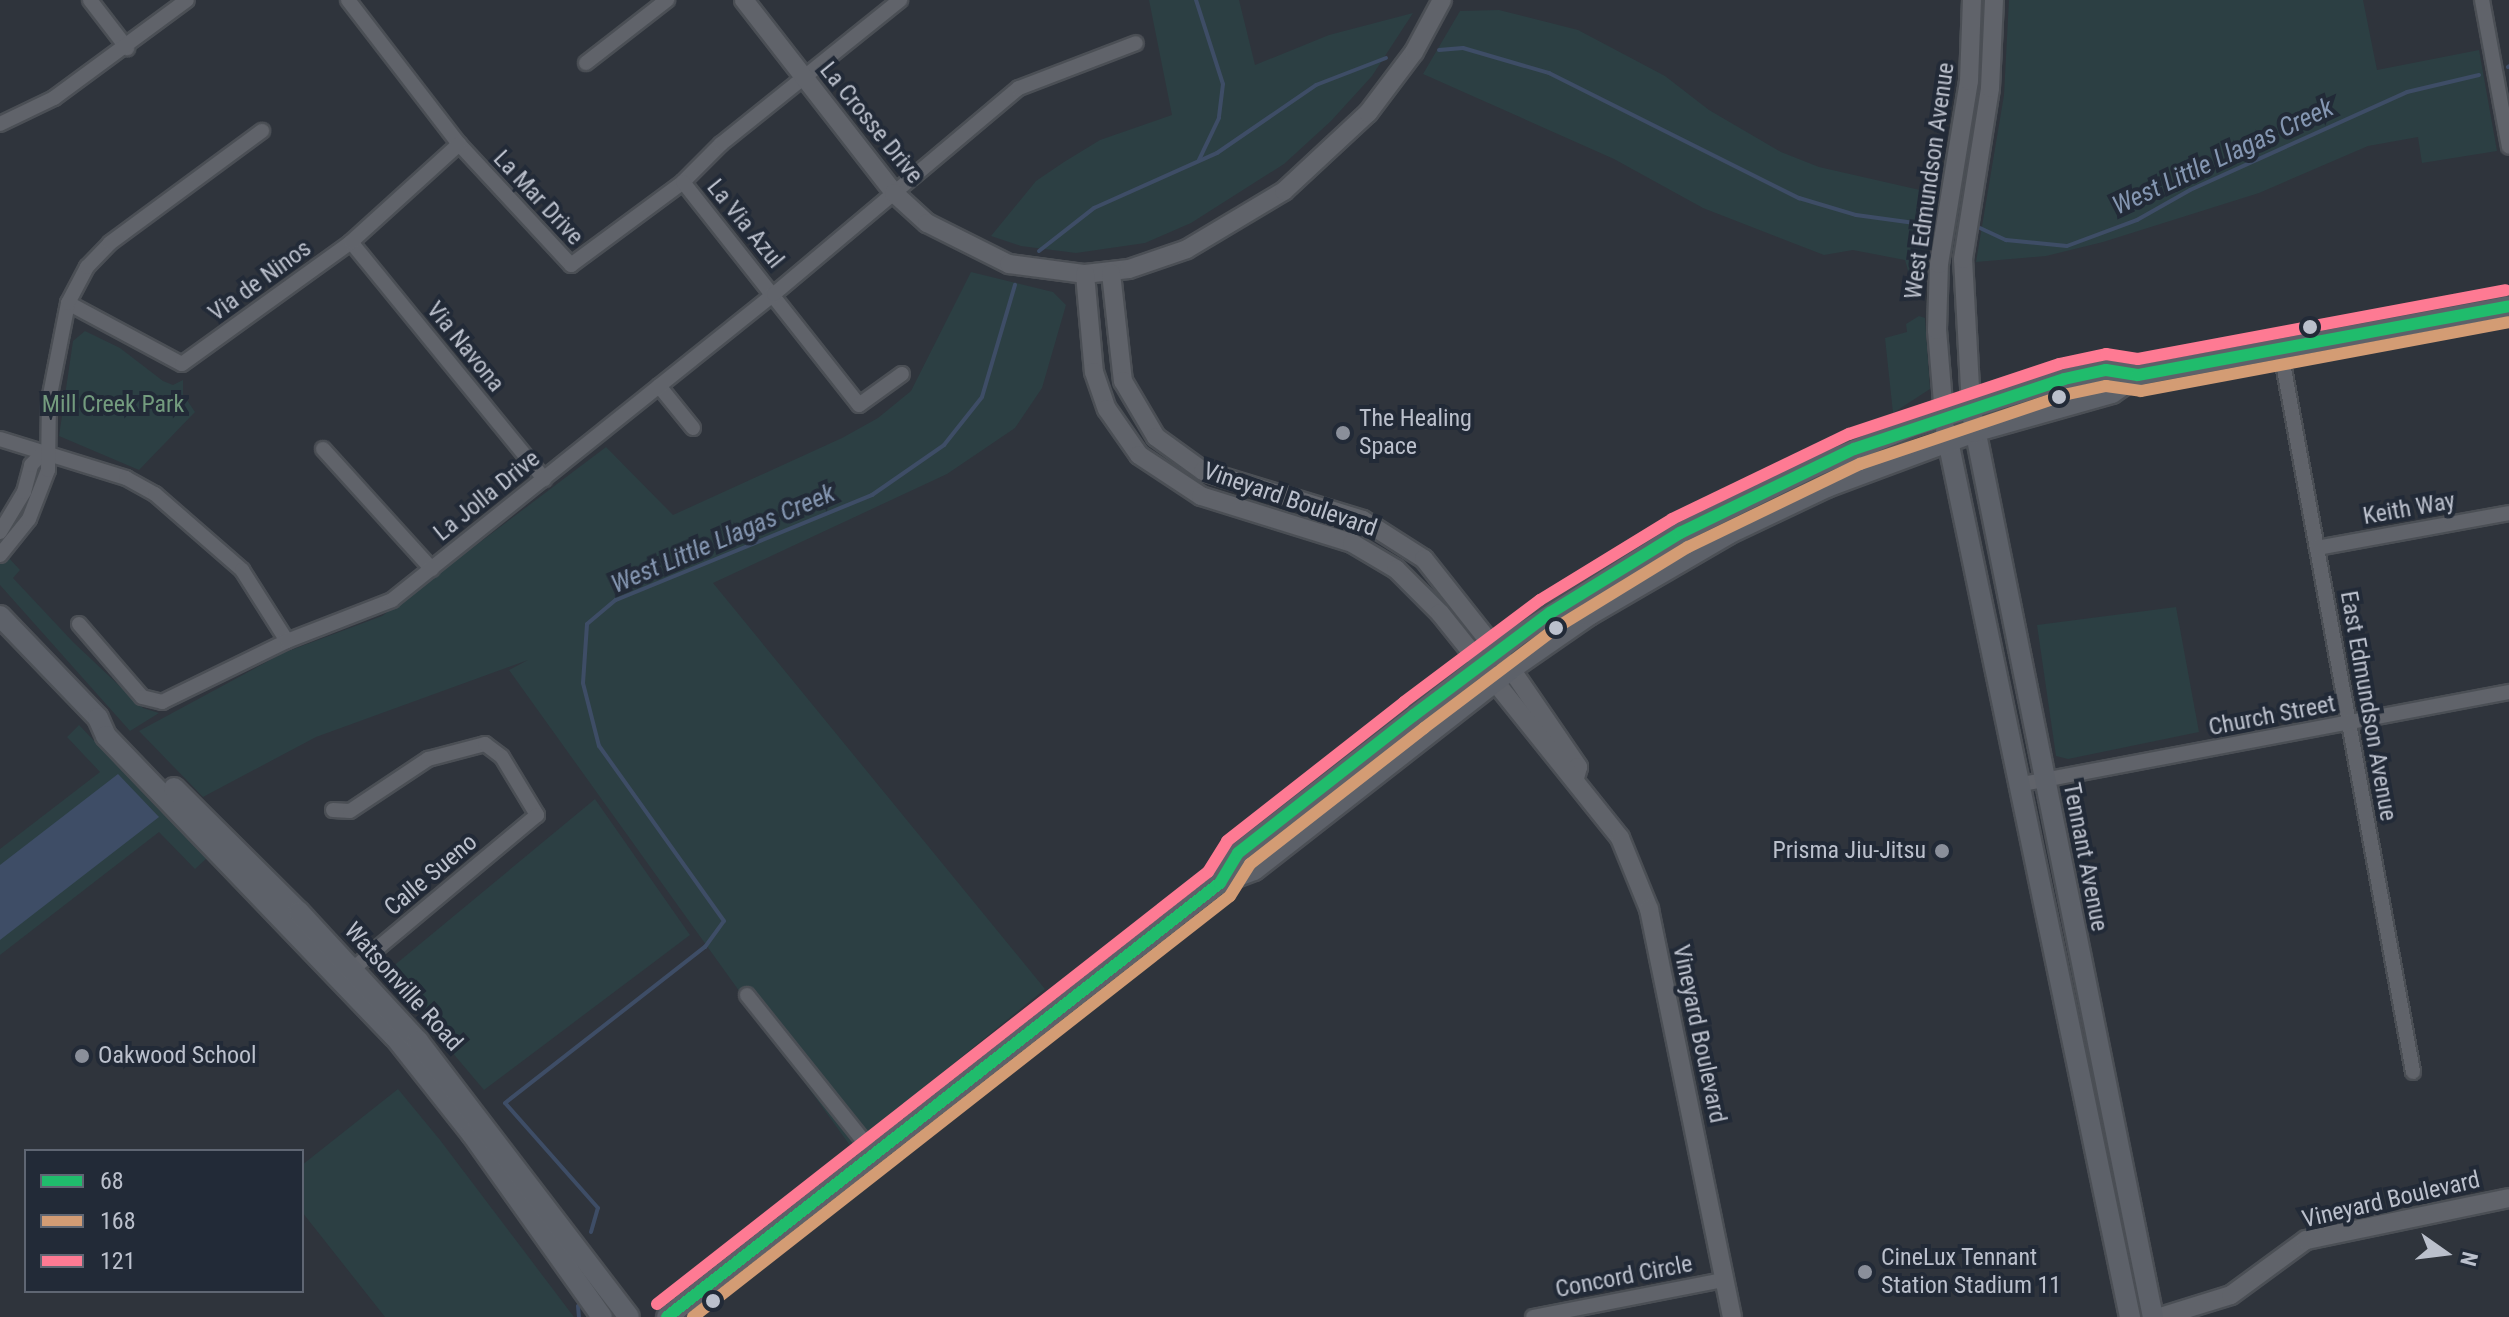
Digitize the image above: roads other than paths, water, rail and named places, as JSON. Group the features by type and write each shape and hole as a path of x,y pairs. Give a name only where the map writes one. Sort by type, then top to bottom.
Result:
{"main road":[{"path":"1220,883 1238,853 1498,651 1613,573 1717,514 1854,449 1971,406 2084,374 2106,370 2138,375 2509,306"},
{"path":"667,1317 1220,883 1254,870 1503,675 1589,615 1728,534 1827,487 1974,432 2112,393 2138,375"},
{"name":"Tennant Avenue","path":"1971,406 2044,784 2153,1317"},
{"name":"Tennant Avenue","path":"1944,415 2130,1317"},
{"name":"Watsonville Road","path":"0,616 104,725 115,726 132,754 404,1049 472,1134 602,1317"},
{"name":"Watsonville Road","path":"174,798 353,969 467,1101 629,1317"}],"street":[{"path":"90,0 127,48"},
{"path":"0,123 54,98 127,48 187,0"},
{"name":"La Mar Drive","path":"348,0 459,144 571,265 683,182 803,77 900,0"},
{"path":"586,63 667,0"},
{"name":"La Crosse Drive","path":"744,0 894,193 927,223 983,255 1009,264 1085,274 1111,273 1187,249 1284,191 1375,104 1414,52 1442,0"},
{"name":"West Edmundson Avenue","path":"1944,415 1937,330 1939,264 1969,81 1972,0"},
{"name":"West Edmundson Avenue","path":"1971,406 1963,259 1992,73 1994,0"},
{"path":"2482,0 2509,147"},
{"name":"La Jolla Drive","path":"79,624 142,697 162,702 287,641 366,613 432,569 544,479 774,294 1019,88 1136,43"},
{"path":"0,555 37,503 48,470 46,450 68,303 87,267 110,243 262,131"},
{"name":"Via de Ninos","path":"68,303 182,364 351,242 459,144"},
{"name":"La Via Azul","path":"683,182 859,405 902,374"},
{"name":"Via Navona","path":"351,242 544,479"},
{"name":"Vineyard Boulevard","path":"1111,273 1120,370 1133,406 1156,437 1203,471 1381,530 1432,568 1498,651 1503,675 1565,775 1575,778 1620,838 1644,889 1732,1317"},
{"name":"Vineyard Boulevard","path":"1085,274 1094,372 1107,409 1139,455 1201,496 1335,536 1384,560 1414,584 1480,664 1503,675"},
{"name":"East Edmundson Avenue","path":"2280,347 2413,1072"},
{"path":"659,386 693,428"},
{"path":"0,439 46,450 126,478 155,494 242,570 287,641"},
{"path":"323,449 432,569"},
{"path":"0,532 20,502 31,465 46,450"},
{"name":"Keith Way","path":"2317,548 2509,513"},
{"name":"Church Street","path":"2023,788 2509,692"},
{"name":"Calle Sueno","path":"333,810 350,811 428,759 485,744 502,757 537,815 353,969"},
{"path":"747,995 874,1154"},
{"name":"Vineyard Boulevard","path":"2160,1317 2231,1295 2306,1240 2509,1198"},
{"name":"Concord Circle","path":"1533,1317 1724,1280"}],"water":[{"path":"118,774 159,817 0,940 0,865"}],"waterway":[{"path":"1196,0 1223,84 1219,118 1199,160"},
{"name":"West Little Llagas Creek","path":"1439,50 1463,48 1549,73 1799,198 1856,215 1929,225"},
{"name":"West Little Llagas Creek","path":"1039,251 1094,208 1217,153 1316,85 1386,58"},
{"name":"West Little Llagas Creek","path":"1980,228 2006,240 2067,246 2137,220 2190,190 2407,92 2479,75"},
{"name":"West Little Llagas Creek","path":"591,1232 598,1208 505,1103 705,947 724,921 599,746 583,683 587,624 616,600 872,495 944,445 982,397 1015,285"},
{"name":"West Little Llagas Creek","path":"578,1306 579,1317"}],"place":[{"name":"The Healing Space","path":"1343,433"},
{"name":"Prisma Jiu-Jitsu","path":"1942,851"},
{"name":"Oakwood School","path":"82,1056"},
{"name":"CineLux Tennant Station Stadium 11","path":"1865,1272"}],"park label":[{"name":"Mill Creek Park","path":"113,405"}]}
